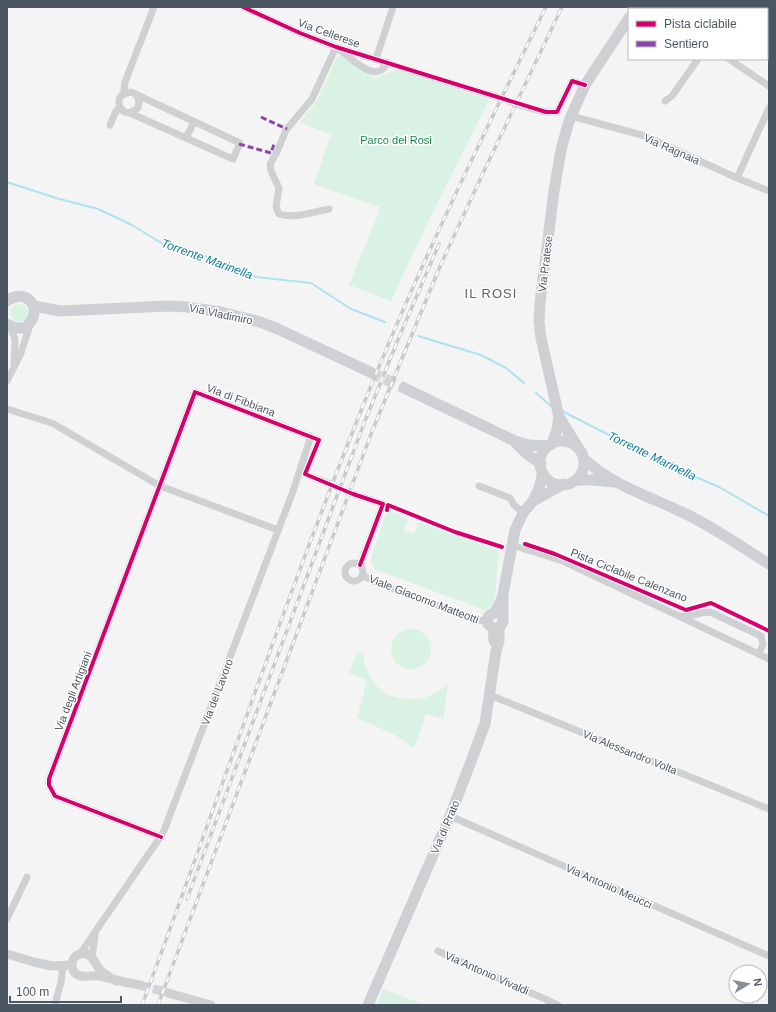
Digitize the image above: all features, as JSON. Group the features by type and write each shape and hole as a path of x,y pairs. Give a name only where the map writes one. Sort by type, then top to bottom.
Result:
{"main road":[{"name":"Via Pratese","path":"558,413 541,338 539,321 554,191 561,150 570,118 584,85 628,19"},
{"name":"Via Vladimiro","path":"7,301 13,297 23,296 34,306 60,311 170,306 221,312 253,320 278,329 370,372"},
{"path":"32,322 35,315 34,306"},
{"name":"Via Vladimiro","path":"8,325 20,329 25,328 32,322 60,311"},
{"path":"404,388 515,441 530,445 550,445 559,441 573,444 590,465 615,482 688,515 722,533 769,564"},
{"path":"558,413 581,453 584,463 582,472 576,480"},
{"name":"Via di Prato","path":"370,1002 450,816 485,724 496,651 499,641 495,621 503,594 515,530 523,513 533,501 539,488 542,468 541,458 550,445 557,429 558,413"},
{"path":"515,441 542,468 550,480 554,483 564,484"},
{"name":"Via di Prato","path":"533,501 564,484 576,480 615,482"}],"street":[{"path":"125,93 125,82 154,7"},
{"name":"Via Cellerese","path":"244,7 336,47 498,97"},
{"path":"376,59 393,7"},
{"name":"Via Cellerese","path":"336,47 370,71 380,71 384,69 387,62"},
{"name":"Via Cellerese","path":"329,209 300,216 279,214 276,207 279,188 271,171 270,164 277,152 286,130 312,99 336,47"},
{"path":"665,101 672,96 697,60"},
{"path":"730,60 769,86"},
{"path":"519,105 546,112 557,112 572,81 584,85"},
{"path":"131,92 137,96 240,143 233,159 130,113 124,112 120,108 118,102 119,99 125,93 131,92"},
{"path":"130,113 138,108 139,102 137,96"},
{"path":"110,125 116,111 120,108"},
{"path":"737,178 769,108"},
{"name":"Via Ragnaia","path":"570,118 645,136 769,191"},
{"path":"186,138 194,122"},
{"path":"7,381 21,353 32,322"},
{"path":"8,325 15,339 14,366"},
{"name":"Via di Fibbiana","path":"160,486 195,392 311,436"},
{"path":"7,409 52,423 160,486 278,530"},
{"path":"311,436 319,440 305,474 325,482"},
{"name":"Via del Lavoro","path":"80,954 161,837 278,530 311,436"},
{"name":"Via degli Artigiani","path":"160,486 49,779 49,785 53,793 58,798 161,837"},
{"path":"479,486 510,498 514,505 523,513"},
{"path":"353,494 383,504 360,565"},
{"path":"512,545 563,561 769,659"},
{"path":"351,563 360,565 363,570 362,575 358,579 353,580 348,578 345,573 346,567 351,563"},
{"name":"Viale Giacomo Matteotti","path":"362,575 375,582 477,620 495,621"},
{"path":"678,616 692,616 710,612 761,636 763,644 759,654"},
{"path":"699,626 697,620 700,614"},
{"name":"Via Alessandro Volta","path":"490,695 769,809"},
{"name":"Via Antonio Meucci","path":"450,816 769,956"},
{"path":"7,919 27,877"},
{"name":"Via del Lavoro","path":"93,960 95,933"},
{"name":"Via Antonio Vivaldi","path":"438,951 558,1005"},
{"path":"7,954 52,966 67,965 78,975 100,976 140,986"},
{"path":"55,1005 63,974 67,965 80,954 85,954 93,960 102,972 116,981"},
{"path":"87,976 94,969 93,960"},
{"path":"168,993 211,1005"}],"green space":[{"name":"Parco del Rosi","path":"341,56 375,79 396,69 489,100 426,226 391,301 349,285 379,212 379,207 314,184 331,134 299,123 317,101 337,57"},
{"path":"19,304 23,305 27,309 27,317 23,321 19,322 15,321 11,317 10,313 11,309 15,305"},
{"path":"387,510 408,519 404,531 414,534 418,522 499,551 495,597 492,606 485,610 374,569 371,561 372,555"},
{"path":"415,629 422,632 428,638 431,649 430,657 422,666 415,669 407,669 400,666 392,657 391,645 394,638 403,630"},
{"path":"363,652 369,675 375,683 382,690 400,699 423,698 433,694 448,684 443,719 426,714 414,748 395,735 357,718 367,680 349,673 357,653"},
{"path":"383,989 426,1005 377,1005"}],"waterway":[{"name":"Torrente Marinella","path":"7,182 56,198 98,209 132,225 171,249 193,252 242,270 256,277 311,283 351,309 385,322"},
{"name":"Torrente Marinella","path":"418,336 481,355 506,368 524,383"},
{"name":"Torrente Marinella","path":"536,393 552,407"},
{"name":"Torrente Marinella","path":"562,411 668,465 719,487 769,516"}],"tunnel":[{"path":"498,97 519,105"},
{"path":"370,372 404,388"},
{"path":"325,482 353,494"},
{"path":"140,985 168,993"}],"railway":[{"path":"142,1005 273,642 376,373 446,215 546,7"},
{"path":"158,1005 373,429 441,264 562,7"},
{"path":"187,899 363,426 439,244"}],"marked path":[{"path":"261,117 287,129"},
{"path":"239,144 271,153 274,144"}],"cycle path":[{"path":"243,7 300,33 336,47 546,112 557,112 572,81 585,85"},
{"path":"161,837 55,796 49,785 49,779 195,392 319,440 305,474 353,494 383,504 360,565"},
{"path":"387,510 388,505 455,532 502,547"},
{"name":"Pista Ciclabile Calenzano","path":"525,544 555,554 686,610 711,603 769,631"}],"district":[{"name":"IL ROSI","path":"491,293"}]}
